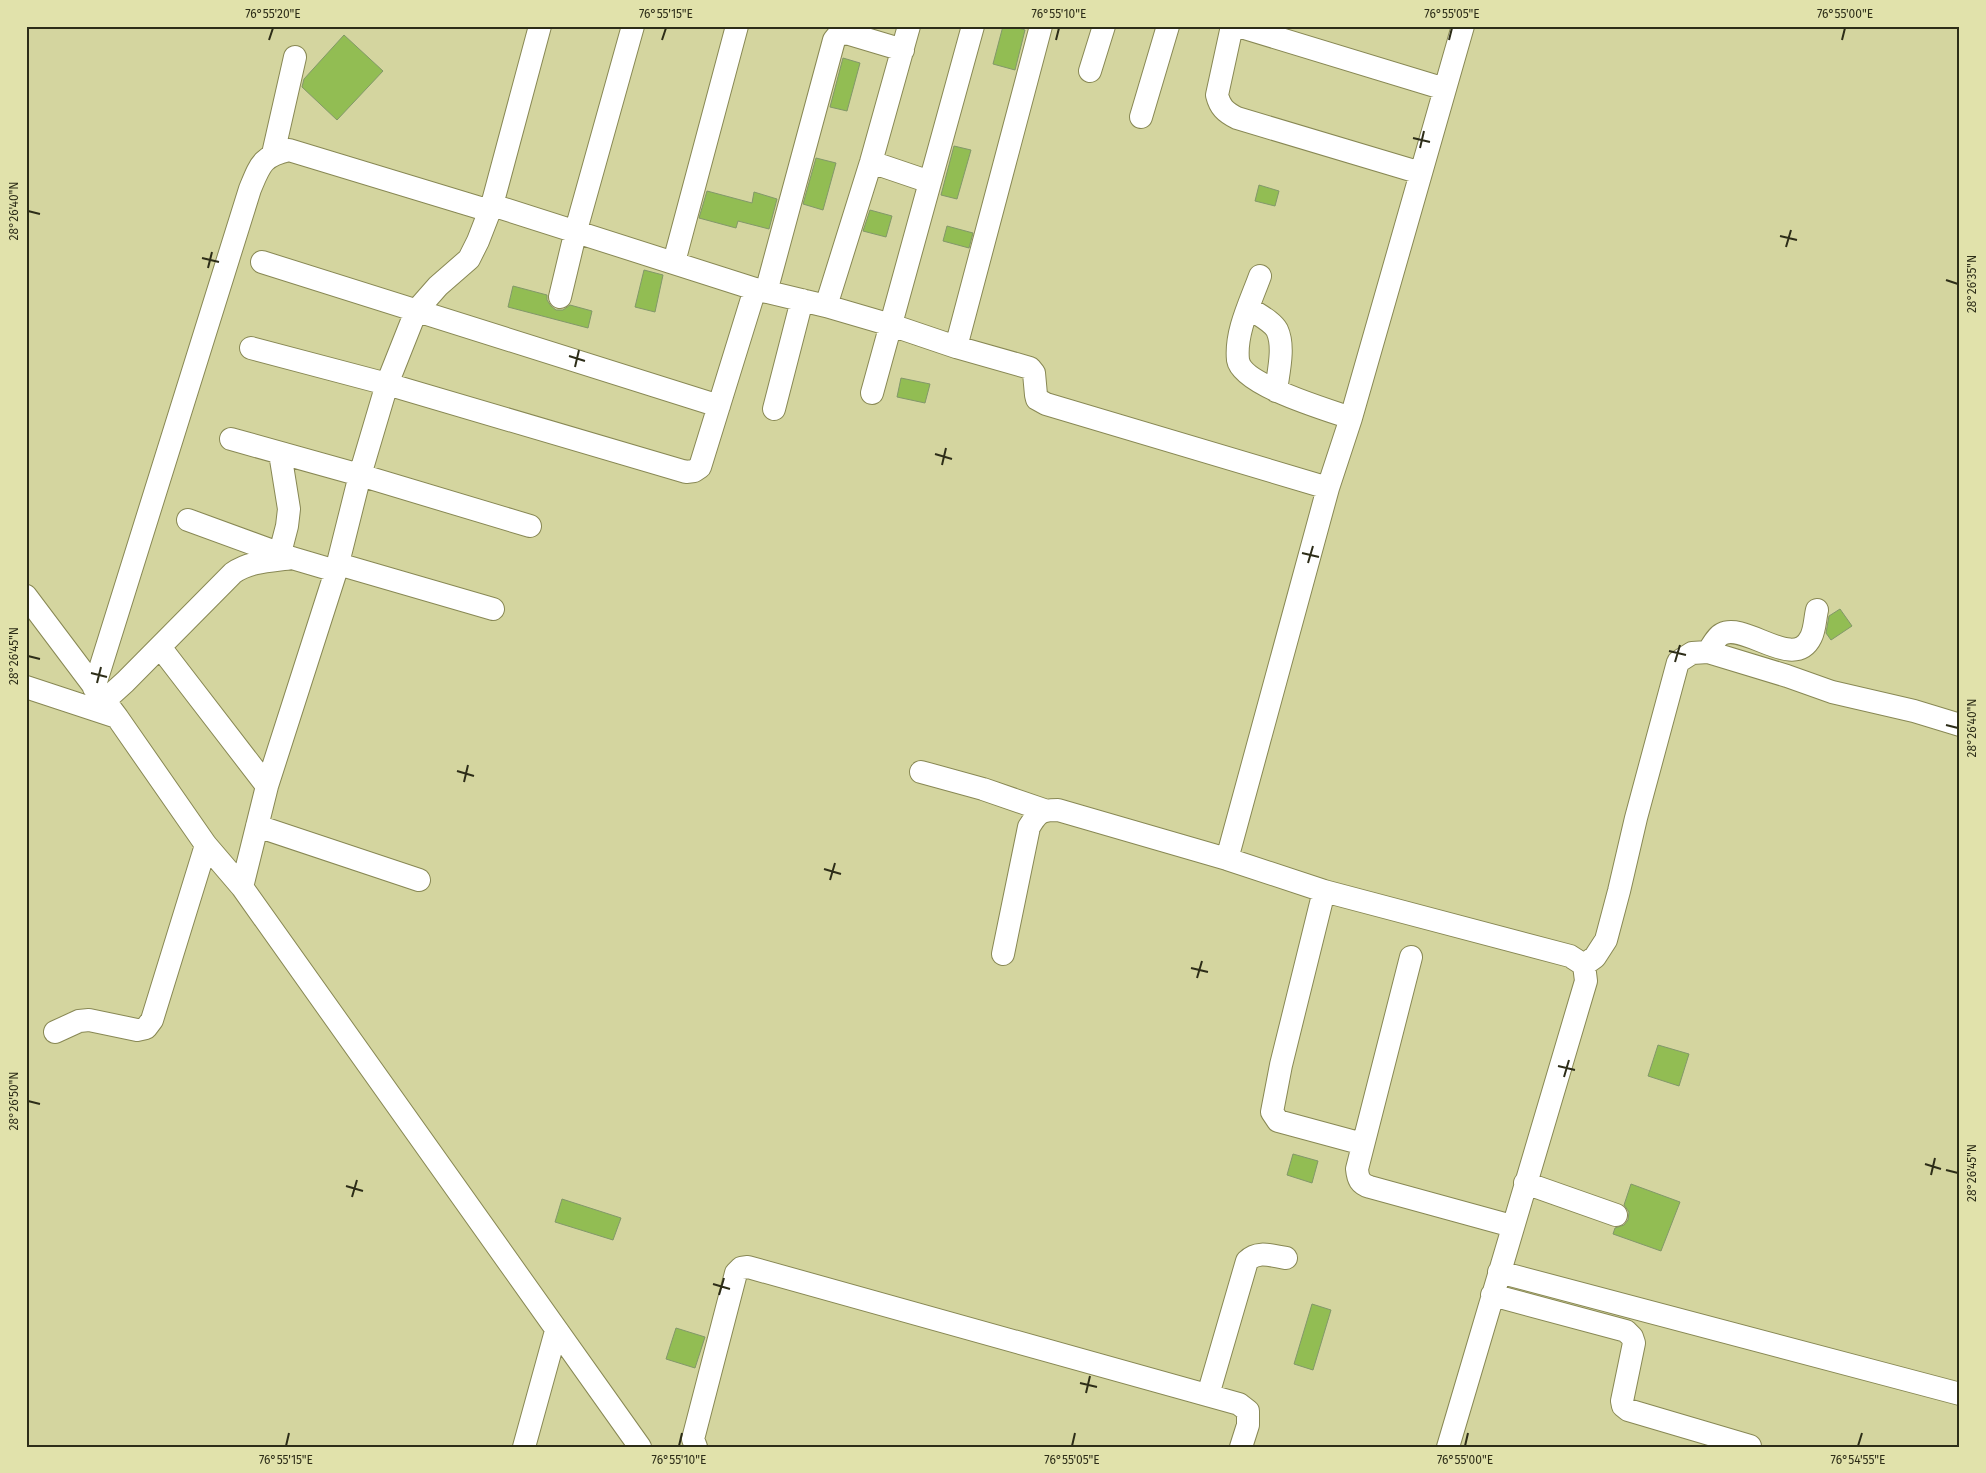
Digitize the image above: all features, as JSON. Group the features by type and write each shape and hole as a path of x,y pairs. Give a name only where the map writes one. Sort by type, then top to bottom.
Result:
{"street":[{"path":"242,887 267,786 337,567 360,475 387,384 416,311 438,286 469,259 478,241 491,208 540,26"},
{"path":"560,297 576,230 633,26"},
{"path":"674,262 737,26"},
{"path":"826,306 871,162 909,26"},
{"path":"872,393 973,26"},
{"path":"956,347 1041,26"},
{"path":"1090,71 1104,26"},
{"path":"1141,117 1168,26"},
{"path":"1232,26 1217,95 1219,105 1226,113 1237,118 1421,173"},
{"path":"1238,26 1445,89"},
{"path":"1227,859 1328,488 1351,418 1463,26"},
{"path":"251,348 387,384 686,472 694,471 700,467 719,406 760,290 834,40 838,35 846,33 903,50"},
{"path":"273,154 295,56"},
{"path":"105,702 250,189 260,166 273,154 289,150 491,208 576,230 760,290 826,306 1030,368 1034,373 1037,399 1046,404 1328,488"},
{"path":"871,162 930,182"},
{"path":"262,262 719,406"},
{"path":"1260,276 1238,343 1238,362 1248,375 1276,391 1351,418"},
{"path":"774,409 802,300"},
{"path":"1249,308 1272,324 1277,330 1280,354 1276,391"},
{"path":"231,440 360,475 530,526"},
{"path":"280,453 289,509 286,555"},
{"path":"188,520 286,555 494,609"},
{"path":"105,702 233,574 243,566 286,555"},
{"path":"26,596 105,702 206,845 242,887 640,1447"},
{"path":"1708,652 1721,634 1730,632 1742,632 1771,646 1794,650 1805,645 1811,637 1817,610"},
{"path":"160,648 267,786"},
{"path":"1584,965 1598,953 1608,932 1636,818 1678,662 1692,653 1708,652 1832,692 1914,711 1960,725"},
{"path":"26,687 105,702"},
{"path":"921,772 983,789 1044,810 1058,810 1070,813 1227,859 1324,891 1570,956 1584,965"},
{"path":"1004,954 1029,826 1035,816 1044,810"},
{"path":"257,826 419,880"},
{"path":"56,1032 79,1021 89,1020 137,1030 146,1028 152,1020 206,845"},
{"path":"1324,891 1272,1112 1278,1121 1363,1144"},
{"path":"1411,957 1357,1169 1359,1181 1363,1185 1512,1226"},
{"path":"1448,1447 1586,981 1584,965"},
{"path":"1525,1183 1616,1214"},
{"path":"1208,1395 1247,1261 1256,1254 1286,1258"},
{"path":"696,1447 693,1439 736,1273 741,1268 748,1267 1239,1404 1248,1411 1248,1425 1241,1447"},
{"path":"1499,1272 1960,1394"},
{"path":"1492,1295 1626,1332 1632,1337 1634,1343 1622,1401 1623,1406 1628,1410 1750,1446"},
{"path":"524,1447 556,1331"}],"building":[{"path":"1003,26 1013,26 1025,30 1015,70 993,64"},
{"path":"344,35 383,71 337,120 302,87 304,79"},
{"path":"843,58 860,63 847,111 830,107"},
{"path":"954,146 971,150 957,199 941,195"},
{"path":"816,158 836,163 823,210 803,204"},
{"path":"1259,185 1279,191 1275,206 1255,201"},
{"path":"707,191 752,203 754,192 777,199 769,229 738,221 736,228 699,218"},
{"path":"870,210 892,216 886,237 863,231"},
{"path":"947,226 973,233 969,248 943,241"},
{"path":"644,270 663,275 655,312 635,307"},
{"path":"513,286 547,295 547,300 556,310 563,310 570,305 592,311 588,328 508,307"},
{"path":"901,378 930,384 925,403 897,397"},
{"path":"1840,609 1852,626 1831,640 1826,633 1829,616"},
{"path":"1658,1045 1689,1054 1679,1086 1648,1076"},
{"path":"1293,1154 1318,1161 1312,1183 1287,1175"},
{"path":"1631,1184 1680,1202 1661,1251 1613,1234 1615,1228 1624,1225 1628,1220 1629,1212 1624,1205"},
{"path":"562,1199 621,1218 613,1240 555,1222"},
{"path":"1312,1304 1331,1310 1313,1370 1294,1364"},
{"path":"676,1328 705,1337 695,1368 666,1359"}]}
